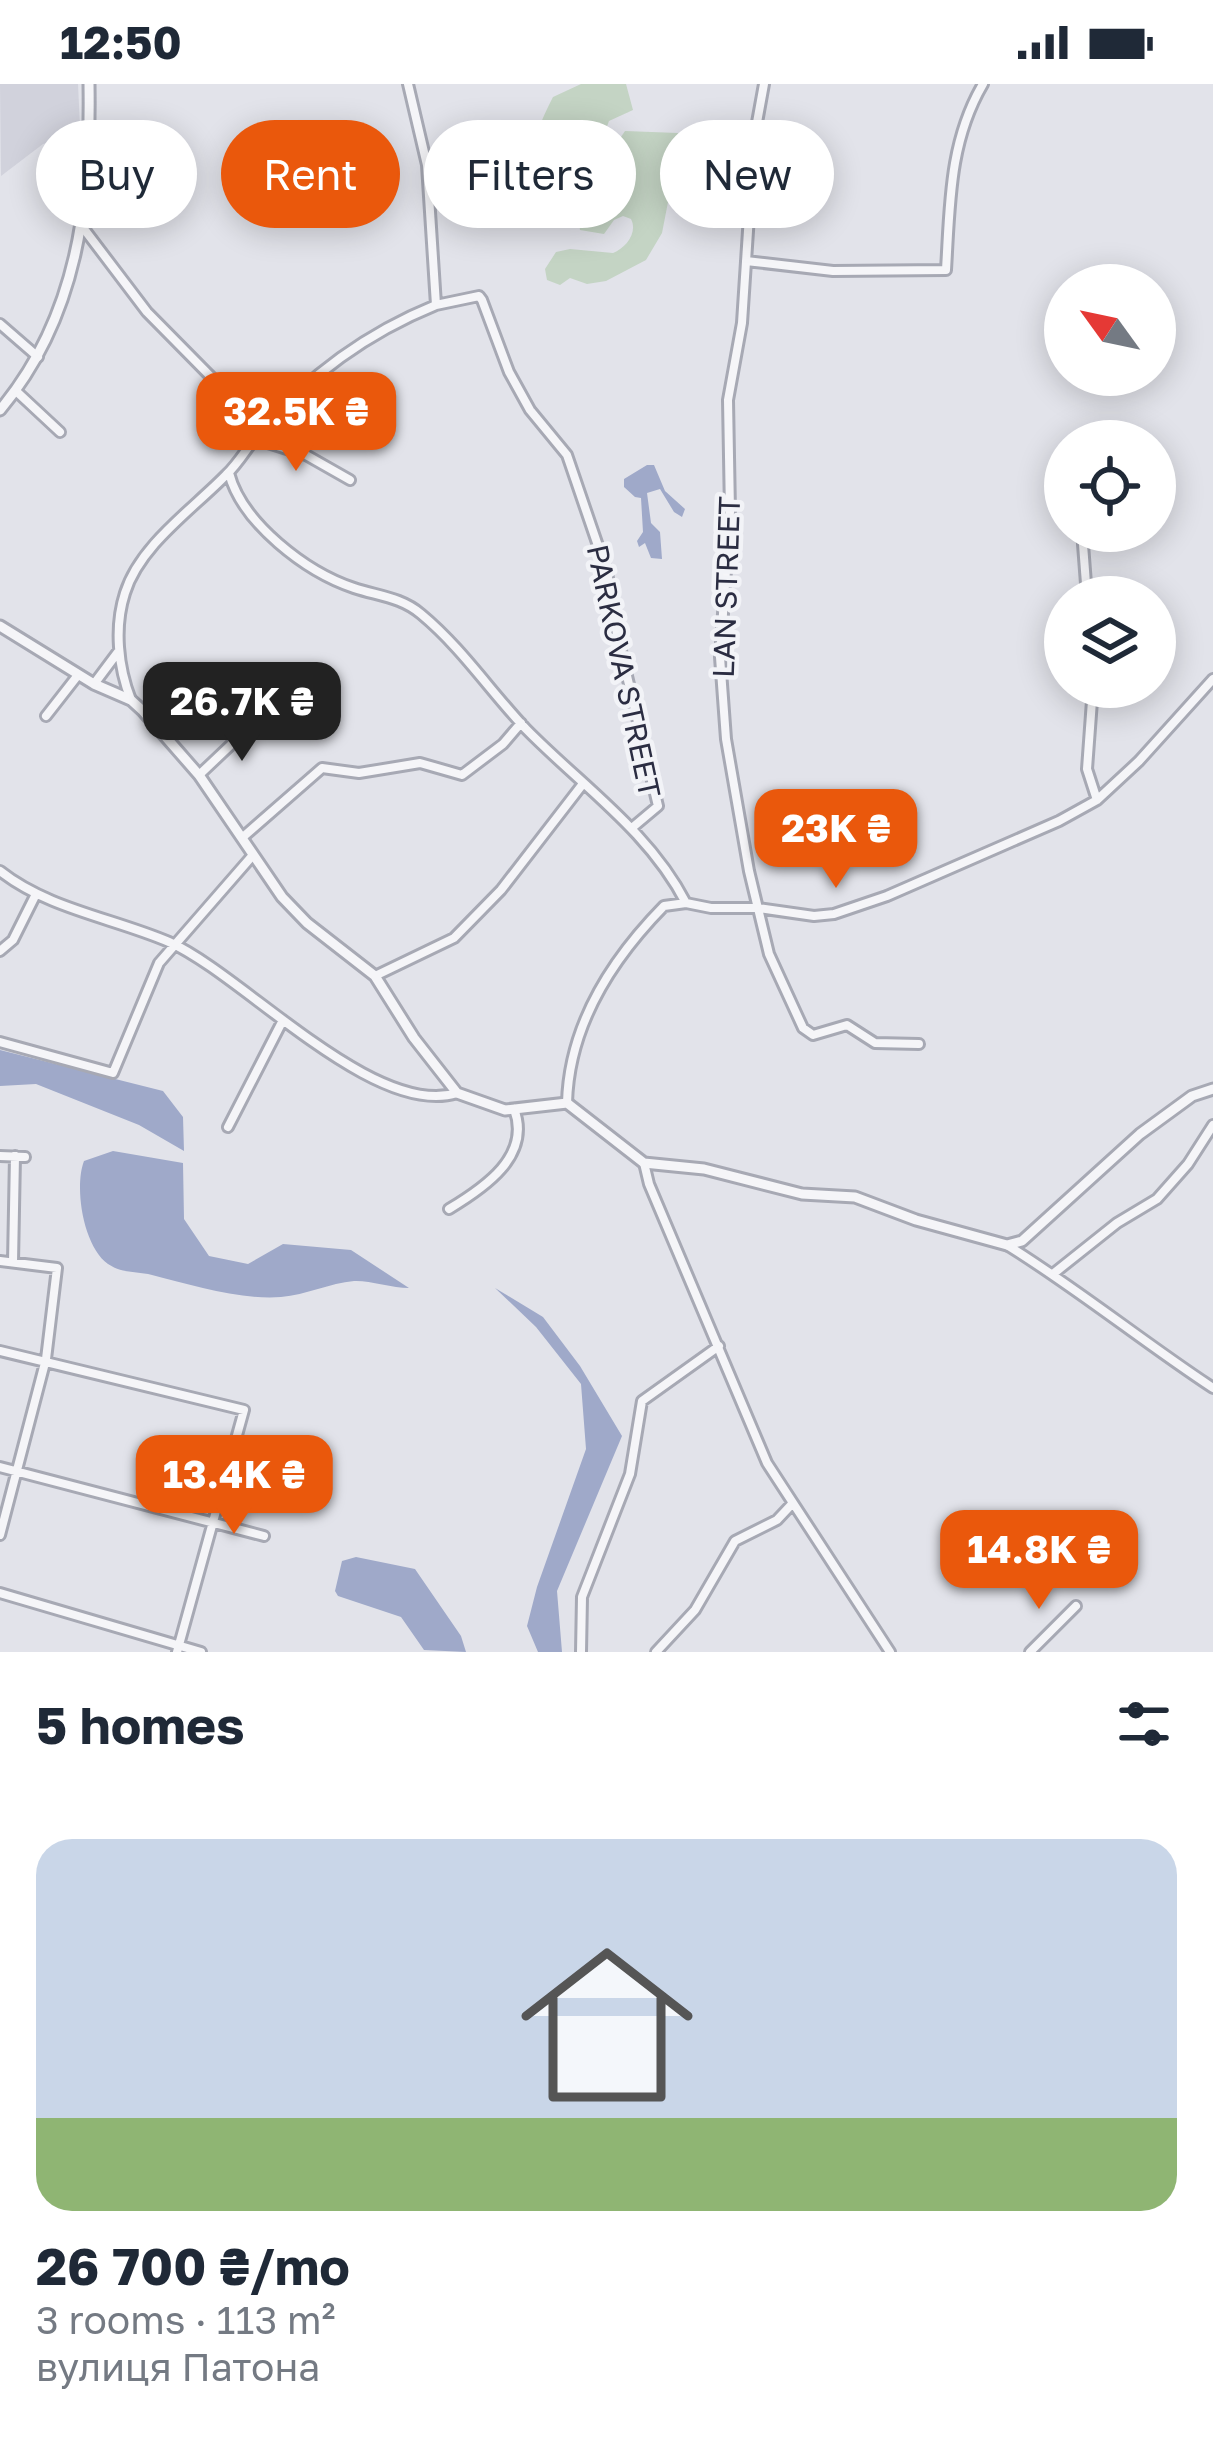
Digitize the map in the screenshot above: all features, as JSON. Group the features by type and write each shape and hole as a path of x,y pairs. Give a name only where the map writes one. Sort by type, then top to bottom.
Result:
{"street":[{"path":"88,120 89,84"},
{"path":"131,700 119,651 122,607 131,578 309,380 391,323 436,305 427,165 408,84"},
{"name":"LAN STREET","path":"764,84 754,139 742,323 728,400 730,512 720,657 726,740 770,954 802,1028 813,1035 847,1025 875,1042 919,1044"},
{"path":"746,261 832,271 946,270 952,164 968,110 983,84"},
{"path":"0,410 40,358 60,310 80,228"},
{"path":"83,228 148,313 230,398 255,439 306,454 350,480"},
{"name":"PARKOVA STREET","path":"436,305 479,296 509,372 530,410 566,455 607,572 658,806 633,827"},
{"path":"0,324 40,358"},
{"path":"16,391 60,432"},
{"path":"229,473 247,509 287,548 337,580 393,597 419,611 582,785 633,827 668,868 686,903"},
{"path":"0,626 94,684 131,700 199,776 282,897 375,976 414,1039 457,1093 490,1107 567,1103 644,1163 704,1169 802,1193 855,1197 1006,1246 1213,1388"},
{"path":"94,684 119,651"},
{"path":"46,716 78,674"},
{"path":"567,1103 584,1021 605,978 664,906 686,903 834,914 1059,821 1097,800 1213,680"},
{"path":"1092,708 1087,769 1097,800"},
{"path":"199,776 255,722"},
{"path":"243,837 322,768 359,772 420,763 462,775 521,723"},
{"path":"375,976 454,938 502,890 582,785"},
{"path":"0,1042 113,1073 159,963 253,855"},
{"path":"0,871 36,894 174,944 338,1058 377,1078 419,1094 442,1098 457,1093"},
{"path":"0,951 13,940 36,894"},
{"path":"228,1127 283,1020"},
{"path":"1006,1246 1022,1241 1175,1108 1213,1088"},
{"path":"448,1209 487,1184 505,1164 517,1145 520,1126 514,1109"},
{"path":"1053,1274 1117,1222 1157,1199 1189,1164 1213,1125"},
{"path":"0,1156 20,1156 13,1262"},
{"path":"644,1163 767,1463 890,1652"},
{"path":"0,1261 57,1268 46,1360 0,1535"},
{"path":"581,1652 582,1597 630,1474 642,1401 719,1346"},
{"path":"0,1351 244,1410 178,1649"},
{"path":"0,1467 264,1536"},
{"path":"656,1652 695,1610 735,1541 777,1520 792,1504"},
{"path":"0,1593 201,1652"},
{"path":"1030,1652 1076,1606"}],"shaded area":[{"path":"0,84 78,84 80,120 36,120 36,149 1,176"}],"green space":[{"path":"581,84 626,84 633,110 611,120 542,120 553,97"},
{"path":"636,131 660,132 663,228 646,260 606,281 587,284 570,278 560,285 547,280 545,269 556,252 613,253 626,244 633,230"},
{"path":"580,228 608,228 604,234"}],"water":[{"path":"654,465 665,491 685,509 682,517 674,512 660,489 647,493 651,523 660,532 662,559 651,558 645,543 639,547 641,498 624,487 624,479"},
{"path":"0,1050 163,1091 183,1117 184,1151 139,1125 36,1084 0,1086"},
{"path":"113,1151 183,1163 184,1219 209,1256 248,1264 283,1244 351,1250 409,1288 354,1281 290,1296 249,1296 114,1267 92,1244 80,1186 84,1161"},
{"path":"495,1288 543,1317 580,1366 622,1436 557,1591 562,1652 538,1652 527,1626 586,1449 581,1384 536,1327"},
{"path":"356,1557 415,1569 461,1636 466,1652 424,1650 401,1617 338,1596 342,1561"}]}
